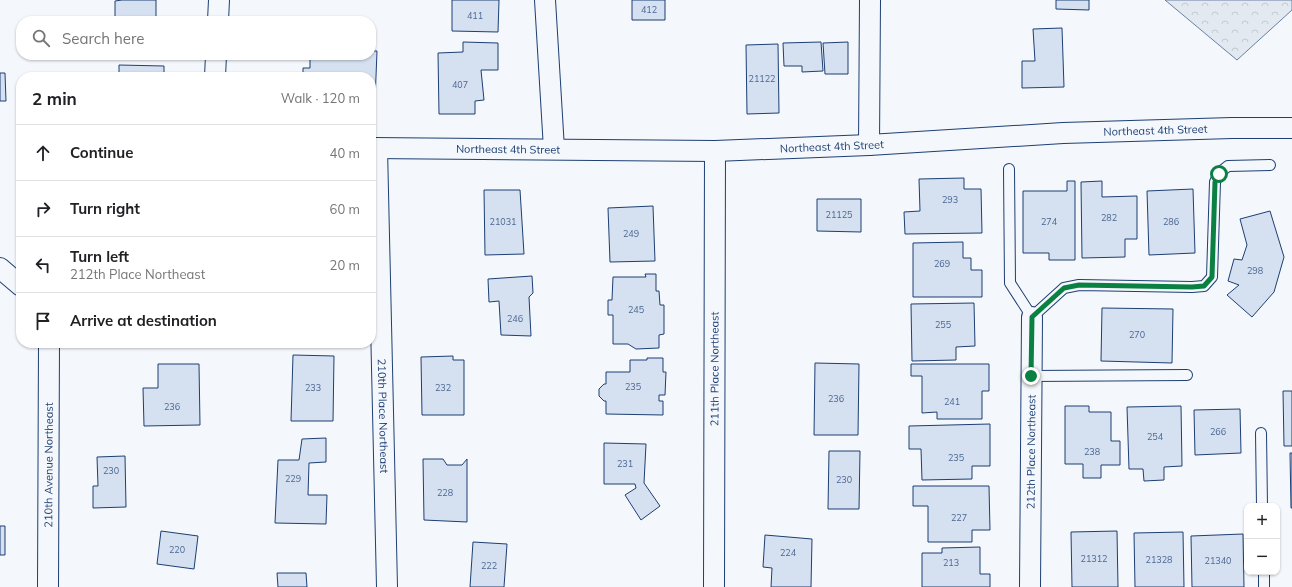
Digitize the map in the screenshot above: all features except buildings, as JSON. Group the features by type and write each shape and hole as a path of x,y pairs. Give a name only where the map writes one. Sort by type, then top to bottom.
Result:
{"street":[{"path":"218,16 219,0"},
{"path":"545,0 554,149"},
{"path":"869,145 870,0"},
{"path":"215,72 216,60"},
{"name":"Northeast 4th Street","path":"376,148 715,151 869,145 1063,133 1232,128 1292,128"},
{"name":"211th Place Northeast","path":"714,587 715,151"},
{"name":"210th Place Northeast","path":"376,216 387,587"},
{"path":"0,268 16,282"},
{"name":"212th Place Northeast","path":"1030,587 1032,317"},
{"name":"210th Avenue Northeast","path":"48,587 49,348"}],"lane":[{"path":"1009,169 1010,283 1032,317 1064,288 1079,285 1204,286 1212,277 1215,182 1219,174 1228,166 1270,165"},
{"path":"1031,376 1187,375"},
{"path":"1261,433 1262,503"},
{"path":"1264,575 1264,587"}],"green space":[{"path":"1165,0 1292,0 1292,10 1237,60"}],"route":[{"path":"1031,376 1032,317 1064,288 1079,285 1204,286 1212,277 1215,182 1219,174"}]}
